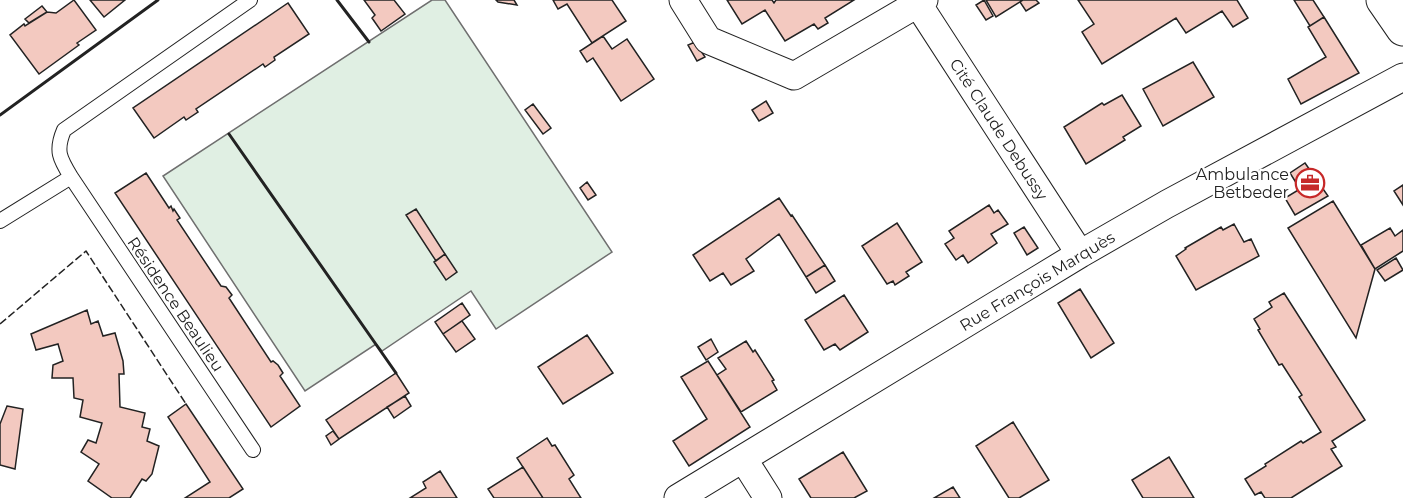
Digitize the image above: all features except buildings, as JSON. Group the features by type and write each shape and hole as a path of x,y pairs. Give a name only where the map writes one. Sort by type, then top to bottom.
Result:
{"main road":[{"path":"1383,0 1403,29"}],"street":[{"name":"Cité Claude Debussy","path":"683,0 708,40 794,76 921,2 1080,254"},
{"name":"Rue François Marquès","path":"678,498 1080,254 1167,204 1403,77"},
{"path":"744,459 768,498"}],"lane":[{"name":"Résidence Beaulieu","path":"250,0 64,130 58,143 61,160 71,177 253,450"},
{"path":"0,222 71,177"}],"green space":[{"path":"432,0 445,0 612,252 496,329 471,291 382,351 376,344 305,391 163,176"}],"fence":[{"path":"0,324 86,251 186,404"}],"wall":[{"path":"0,115 158,0"},
{"path":"337,0 369,42"},
{"path":"229,134 396,373"}],"place":[{"name":"Ambulance Betbeder","path":"1310,183"}]}
